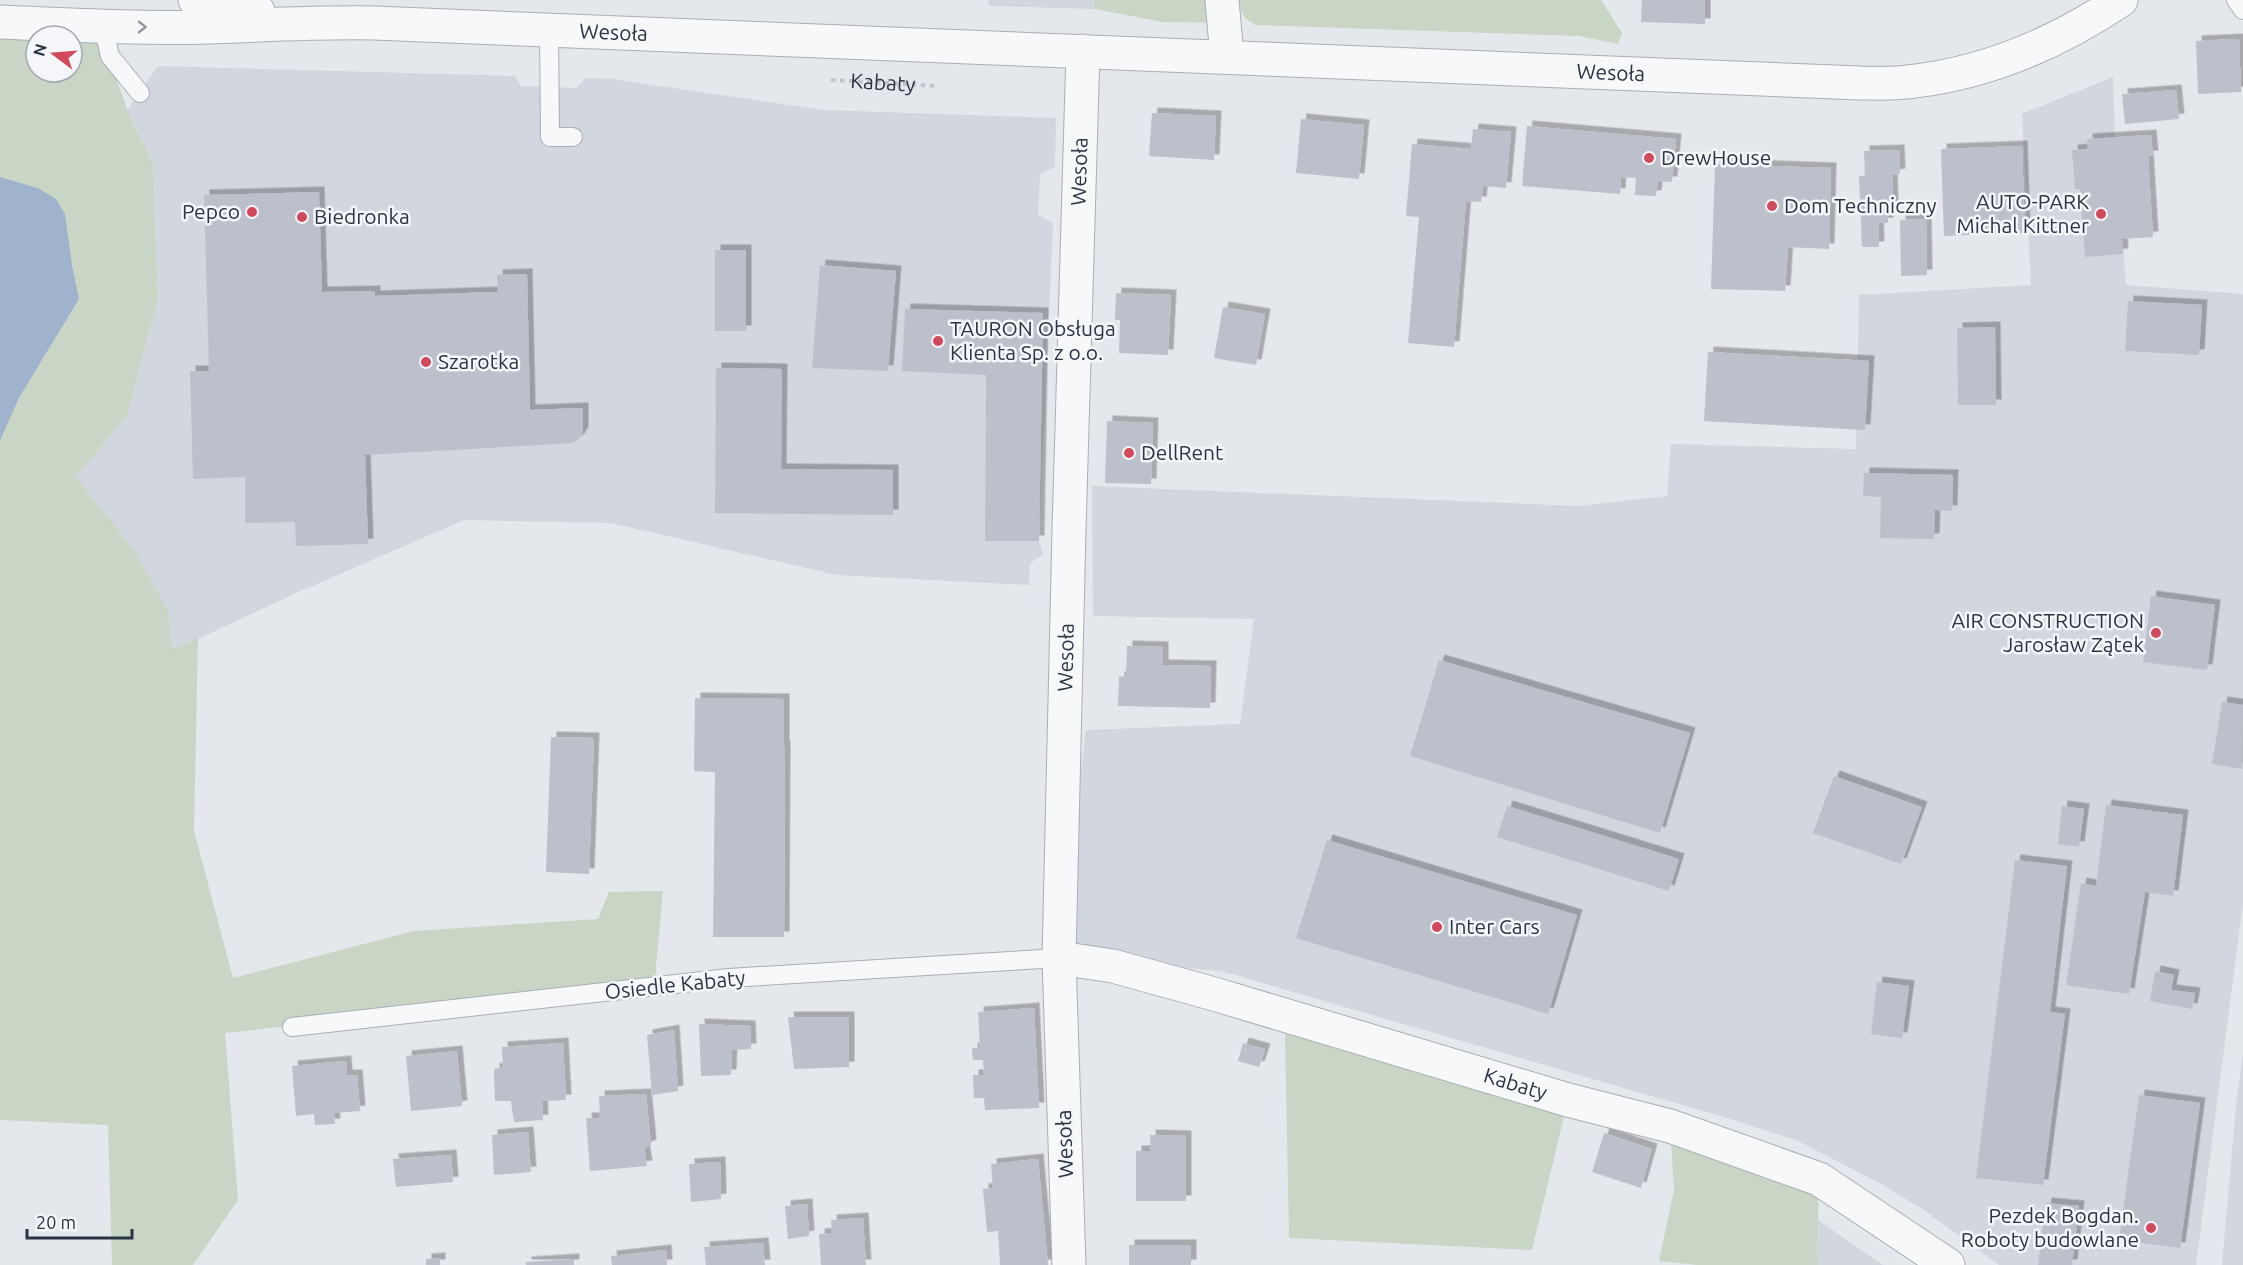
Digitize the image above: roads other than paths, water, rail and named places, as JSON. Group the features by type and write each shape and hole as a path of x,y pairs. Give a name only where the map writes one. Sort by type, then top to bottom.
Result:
{"street":[{"name":"Wesoła","path":"195,0 322,21"},
{"path":"1222,0 1227,57"},
{"name":"Wesoła","path":"0,22 209,27 322,21 1800,82 1905,82 1980,68 2020,55 2096,17 2121,0"},
{"name":"Wesoła","path":"1069,1265 1059,958 1083,51"},
{"name":"Kabaty","path":"1059,958 1113,966 1568,1100 1692,1133 1819,1179 1948,1265"}],"lane":[{"path":"2236,0 2243,10"},
{"path":"104,26 110,56 140,93"},
{"path":"549,30 550,136 573,137"},
{"name":"Osiedle Kabaty","path":"292,1027 729,978 1059,958"}],"water":[{"path":"0,177 38,188 56,199 65,214 79,299 19,398 0,441"}],"place":[{"name":"DrewHouse","path":"1649,158"},
{"name":"Dom Techniczny","path":"1772,206"},
{"name":"Pepco","path":"252,212"},
{"name":"AUTO-PARK Michal Kittner","path":"2101,214"},
{"name":"Biedronka","path":"302,217"},
{"name":"TAURON Obsługa Klienta Sp. z o.o.","path":"938,341"},
{"name":"Szarotka","path":"426,362"},
{"name":"DellRent","path":"1129,453"},
{"name":"AIR CONSTRUCTION Jarosław Zątek","path":"2156,633"},
{"name":"Inter Cars","path":"1437,927"},
{"name":"Pezdek Bogdan. Roboty budowlane","path":"2151,1228"}]}
